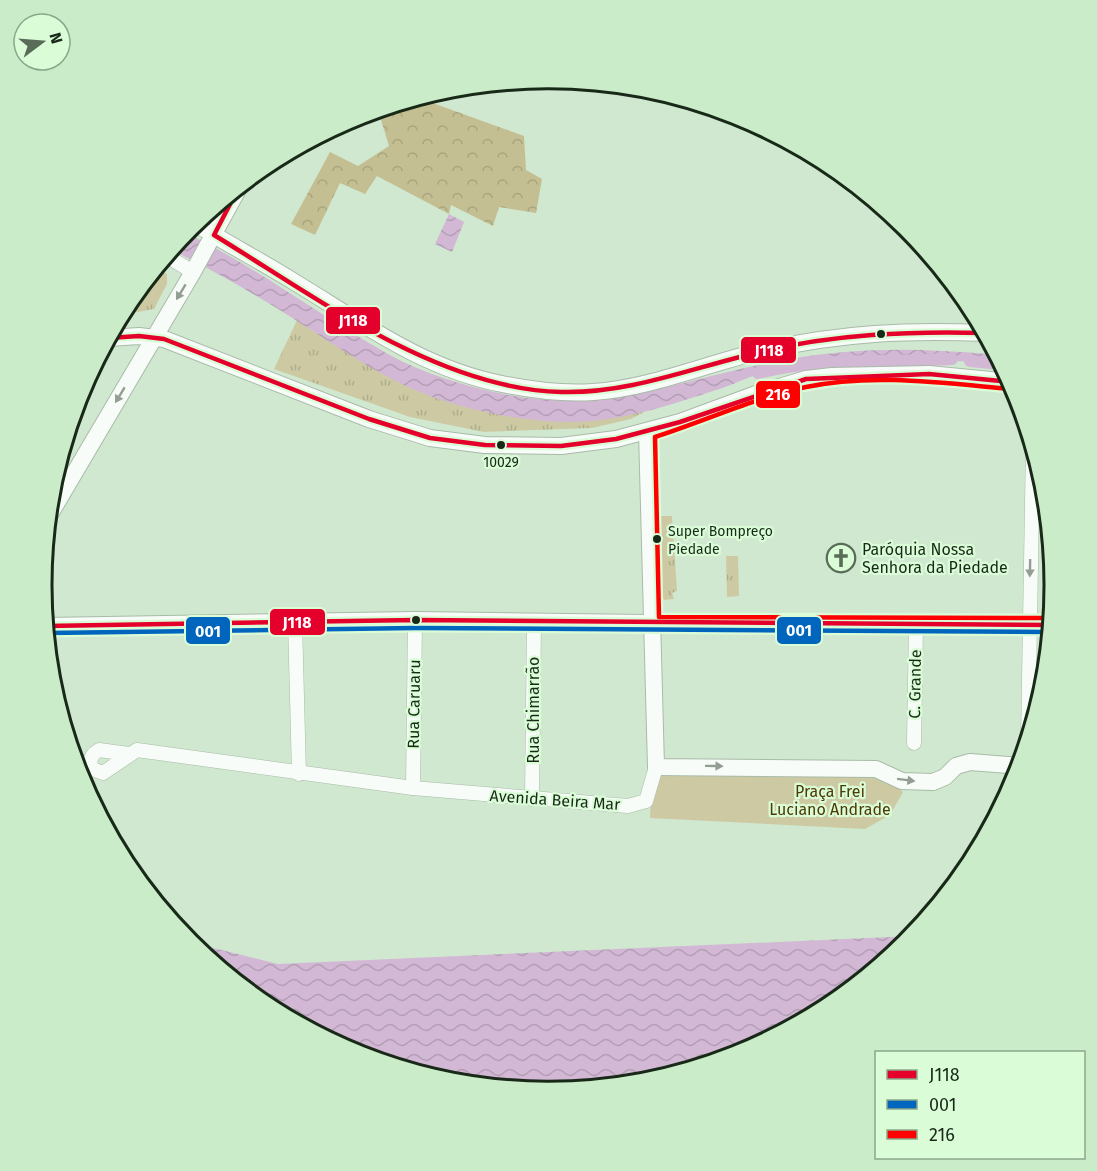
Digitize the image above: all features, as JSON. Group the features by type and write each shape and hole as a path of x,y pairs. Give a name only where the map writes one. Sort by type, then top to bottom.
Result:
{"main road":[{"path":"63,485 155,337 229,206"},
{"path":"213,237 298,284 362,326 435,363 502,384 540,389 576,392 611,390 655,381 762,351 854,334 894,331 975,333"},
{"path":"119,338 155,337 369,419 430,438 485,445 535,447 596,442 647,432 806,379 860,375 929,374 1000,381"},
{"path":"647,432 656,767 876,769 902,781 933,782 945,777 956,766 970,762 1011,765"},
{"path":"55,626 257,615 295,621 1042,625"}],"street":[{"path":"203,230 213,237"},
{"path":"175,260 196,268"},
{"path":"1028,713 1032,477"},
{"name":"Rua Caruaru","path":"413,788 415,620"},
{"path":"295,621 299,774"},
{"name":"Rua Chimarrão","path":"532,799 534,621"},
{"name":"C. Grande","path":"914,743 916,625"},
{"name":"Avenida Beira Mar","path":"129,754 137,750 413,788 532,799 636,805 649,797 650,783 656,767"}],"green space":[{"path":"433,103 524,136 526,170 542,179 536,213 499,207 493,226 451,205 449,214 377,176 365,194 340,183 315,235 291,224 330,152 358,166 389,146 381,119"},
{"path":"164,273 167,274 167,284 154,309 134,313"},
{"path":"297,320 379,370 420,389 462,404 506,415 551,420 598,419 646,411 631,419 592,428 484,432 410,417 274,369"},
{"path":"657,516 672,516 677,591 672,593 674,599 664,600 659,592"},
{"path":"726,556 738,556 739,596 727,597"},
{"name":"Praça Frei Luciano Andrade","path":"881,773 903,792 890,815 865,829 650,818 652,779 656,774"}],"water":[{"path":"449,214 464,222 452,252 435,244"},
{"path":"195,238 263,276 362,339 416,368 477,388 546,400 582,400 617,396 753,366 840,352 913,350 987,354 992,363 886,358 799,364 771,370 686,400 624,416 574,422 516,418 441,400 402,384 219,274 180,254"},
{"path":"898,937 876,958 824,998 768,1030 738,1044 677,1065 645,1072 548,1082 452,1072 420,1065 359,1044 300,1015 273,998 210,947 278,964"}],"waterway":[{"path":"758,373 831,363 952,359"},
{"path":"970,361 991,363"}],"transit line":[{"name":"J118","path":"229,207 214,235 380,336 469,375 515,387 561,392 612,389 760,352 816,341 900,333 975,333"},
{"name":"J118","path":"119,337 139,336 164,339 369,419 430,438 485,445 561,446 616,439 680,422 806,379 929,374 1000,381"},
{"name":"216","path":"1003,388 908,380 831,383 768,397 655,437 659,617 1043,618"},
{"name":"J118","path":"55,626 415,620 1042,625"},
{"name":"001","path":"55,633 415,628 1042,632"}],"place":[{"name":"10029","path":"501,445"},
{"name":"Super Bompreço Piedade","path":"657,539"},
{"name":"Paróquia Nossa Senhora da Piedade","path":"841,558"}]}
